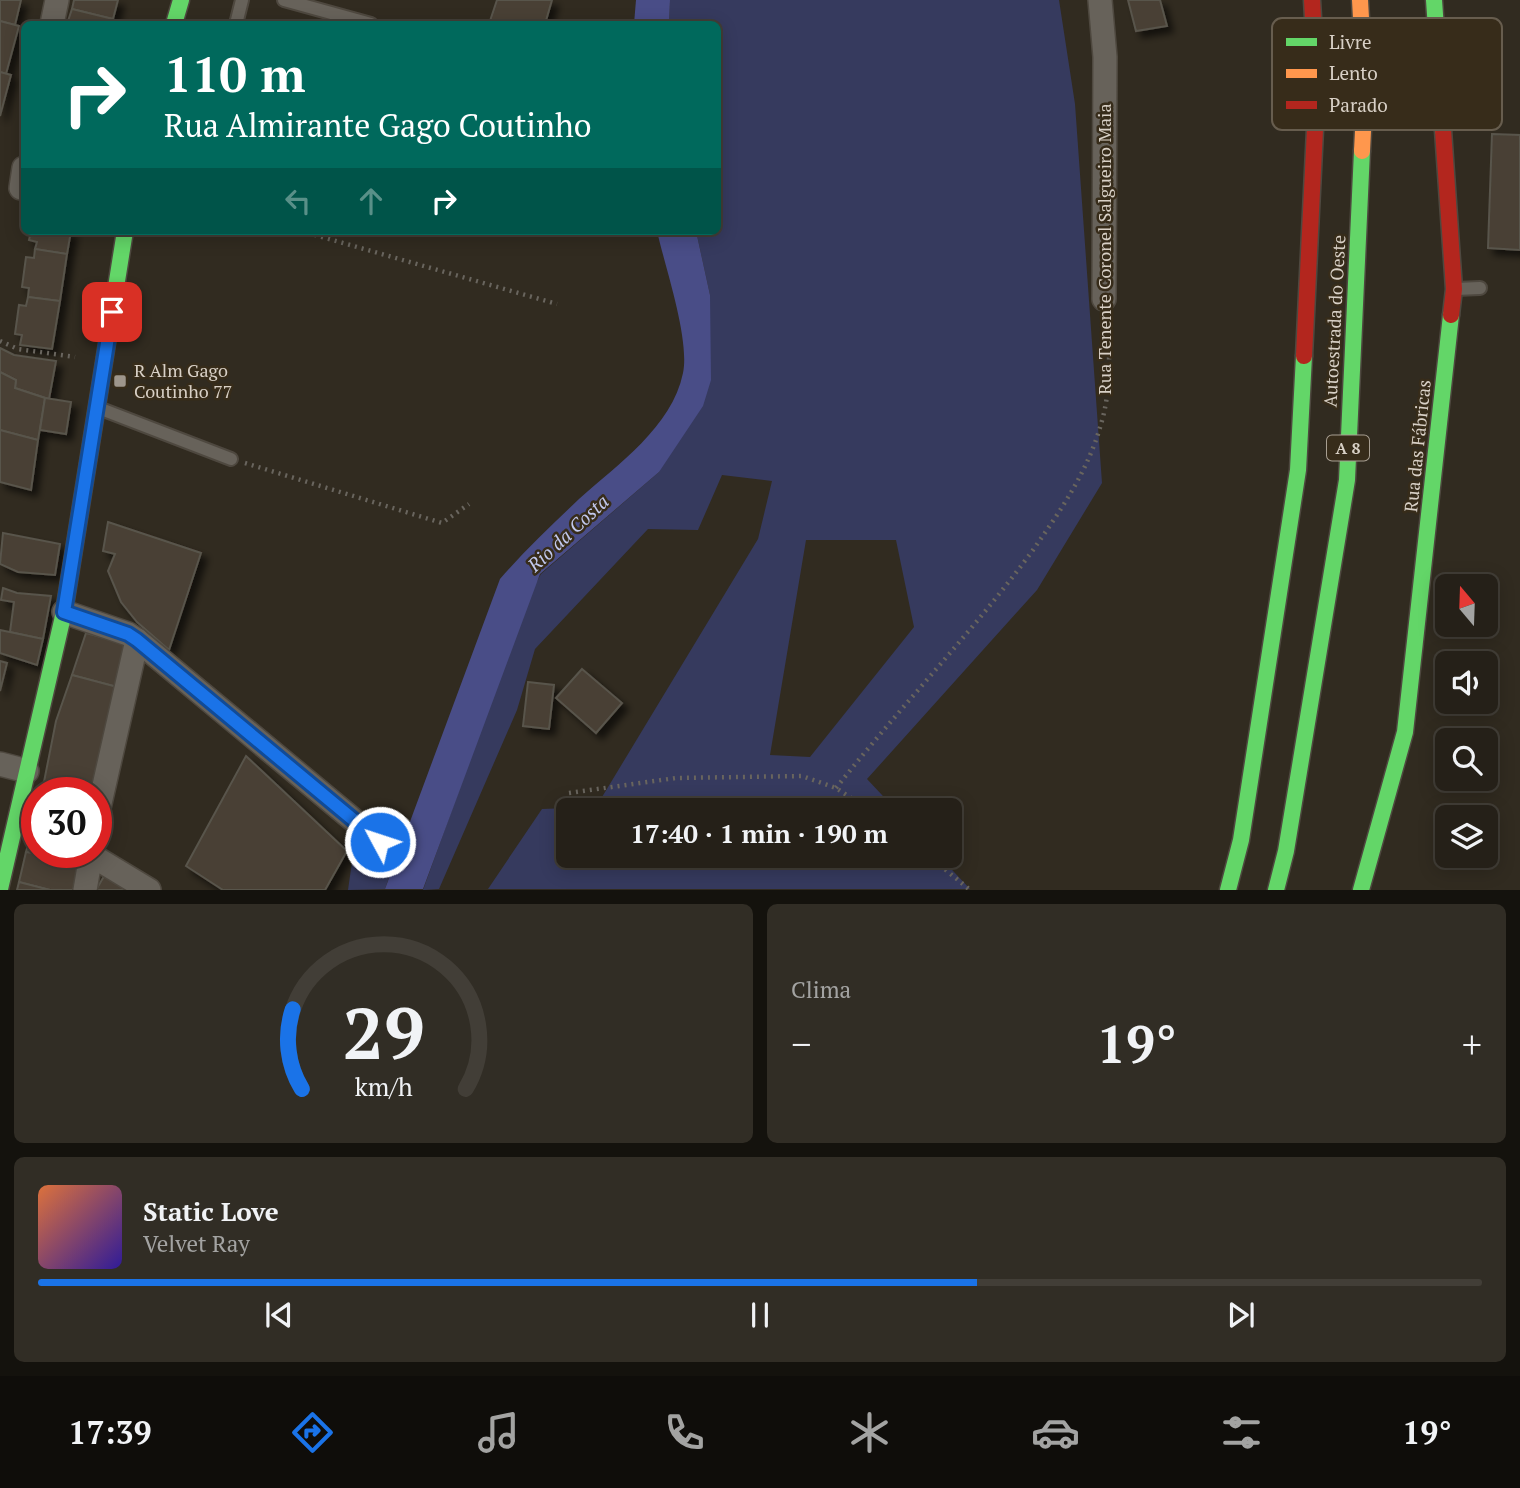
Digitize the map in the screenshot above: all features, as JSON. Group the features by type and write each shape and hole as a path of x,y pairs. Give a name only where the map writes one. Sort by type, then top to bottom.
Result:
{"main road":[{"path":"175,21 181,0"},
{"name":"Autoestrada do Oeste","path":"1312,0 1313,18"},
{"name":"Autoestrada do Oeste","path":"1360,0 1361,18"},
{"name":"Rua das Fábricas","path":"1434,0 1435,18"},
{"name":"Autoestrada do Oeste","path":"1228,890 1241,840 1298,470 1315,130"},
{"name":"Autoestrada do Oeste","path":"1276,890 1286,851 1347,480 1363,130"},
{"name":"Rua das Fábricas","path":"1362,890 1405,732 1454,289 1443,130"},
{"path":"0,889 64,612 124,235"}],"street":[{"path":"53,21 57,0"},
{"name":"Rua Tenente Coronel Salgueiro Maia","path":"1100,0 1105,57 1104,299"},
{"path":"64,612 128,634 137,640 380,842"},
{"path":"106,777 137,640"},
{"path":"0,764 27,771"},
{"path":"112,867 149,890"},
{"path":"85,890 89,868"}],"lane":[{"path":"237,21 242,0"},
{"path":"284,0 360,21"},
{"path":"1454,289 1480,288"},
{"path":"97,408 230,459"}],"path":[{"path":"315,235 557,304"},
{"name":"Rua Tenente Coronel Salgueiro Maia","path":"836,788 885,726 976,625 1064,506 1087,463 1102,422 1108,381 1108,335 1104,299"},
{"path":"0,341 18,349 54,355"},
{"path":"230,459 443,523 469,504"},
{"path":"569,793 676,778 802,776 836,788 851,798"},
{"path":"943,868 970,890"}],"shaded area":[{"path":"670,0 1059,0 1075,104 1102,483 1037,590 867,779 885,798 601,798 758,539 772,481 722,475 698,530 648,529 535,649 517,710 439,889 423,890 530,594 541,574 659,472 710,295 697,235 721,235 721,21 669,21","holes":["806,540 896,540 914,627 810,757 770,755"]},
{"path":"556,808 556,868 950,868 970,889 488,889 542,809"},
{"path":"401,843 385,889 348,890 353,855"}],"water":[{"path":"636,0 670,0 669,21 634,21"},
{"name":"Rio da Costa","path":"658,235 697,235 710,295 711,380 703,406 659,472 540,574 423,889 385,889 500,579 559,518 642,443 668,411 683,373 683,342"}],"building":[{"path":"0,0 21,0 15,25 0,21"},
{"path":"74,0 118,0 113,19 72,9"},
{"path":"497,0 552,0 546,21 490,21"},
{"path":"1128,0 1160,0 1167,26 1136,31"},
{"path":"72,9 113,19 113,21 68,21"},
{"path":"0,21 19,26 6,74 0,72"},
{"path":"0,72 11,75 0,116"},
{"path":"1492,134 1520,135 1520,250 1488,248"},
{"path":"30,235 70,235 67,254 35,249 37,242 29,240"},
{"path":"35,249 67,254 60,301 28,297 29,288 22,287 26,257 34,258"},
{"path":"28,297 60,301 52,349 20,345 22,335 15,334 19,305 26,306"},
{"path":"0,348 14,355 56,361 49,399 15,388 16,380 0,372"},
{"path":"0,372 16,380 15,388 45,398 38,440 0,430"},
{"path":"45,398 71,402 66,434 40,430"},
{"path":"0,430 38,440 31,490 0,482"},
{"path":"108,522 201,553 169,650 137,622 121,602 108,571 115,554 103,551"},
{"path":"3,533 60,544 55,575 18,572 0,564"},
{"path":"3,588 17,593 51,596 43,639 10,632 14,602 1,600"},
{"path":"0,630 43,639 37,665 0,653"},
{"path":"86,633 130,645 121,688 72,675"},
{"path":"0,661 7,663 0,691"},
{"path":"582,669 622,703 596,733 556,698"},
{"path":"72,675 121,688 100,777 45,777 56,721"},
{"path":"528,682 554,685 549,729 523,726"},
{"path":"246,756 347,851 325,890 223,890 186,866"},
{"path":"22,868 81,868 78,890 50,890 19,882"},
{"path":"107,871 141,890 96,890"},
{"path":"19,882 50,890 17,890"}],"traffic: fast":[{"path":"175,21 181,0"},
{"path":"1434,0 1435,18"},
{"path":"1276,890 1286,851 1347,480 1362,151"},
{"path":"0,889 64,612 124,235"},
{"path":"1361,890 1405,732 1451,315"},
{"path":"1228,890 1241,840 1298,470 1304,356"}],"traffic: slow":[{"path":"1360,0 1361,18"},
{"path":"1362,151 1363,130"}],"traffic: jam":[{"path":"1312,0 1313,18"},
{"path":"1304,356 1315,130"},
{"path":"1443,130 1454,289 1451,315"}],"place":[{"name":"R Alm Gago Coutinho 77","path":"120,381"}],"route":[{"path":"112,312 64,612 128,634 137,640 380,842"}]}
